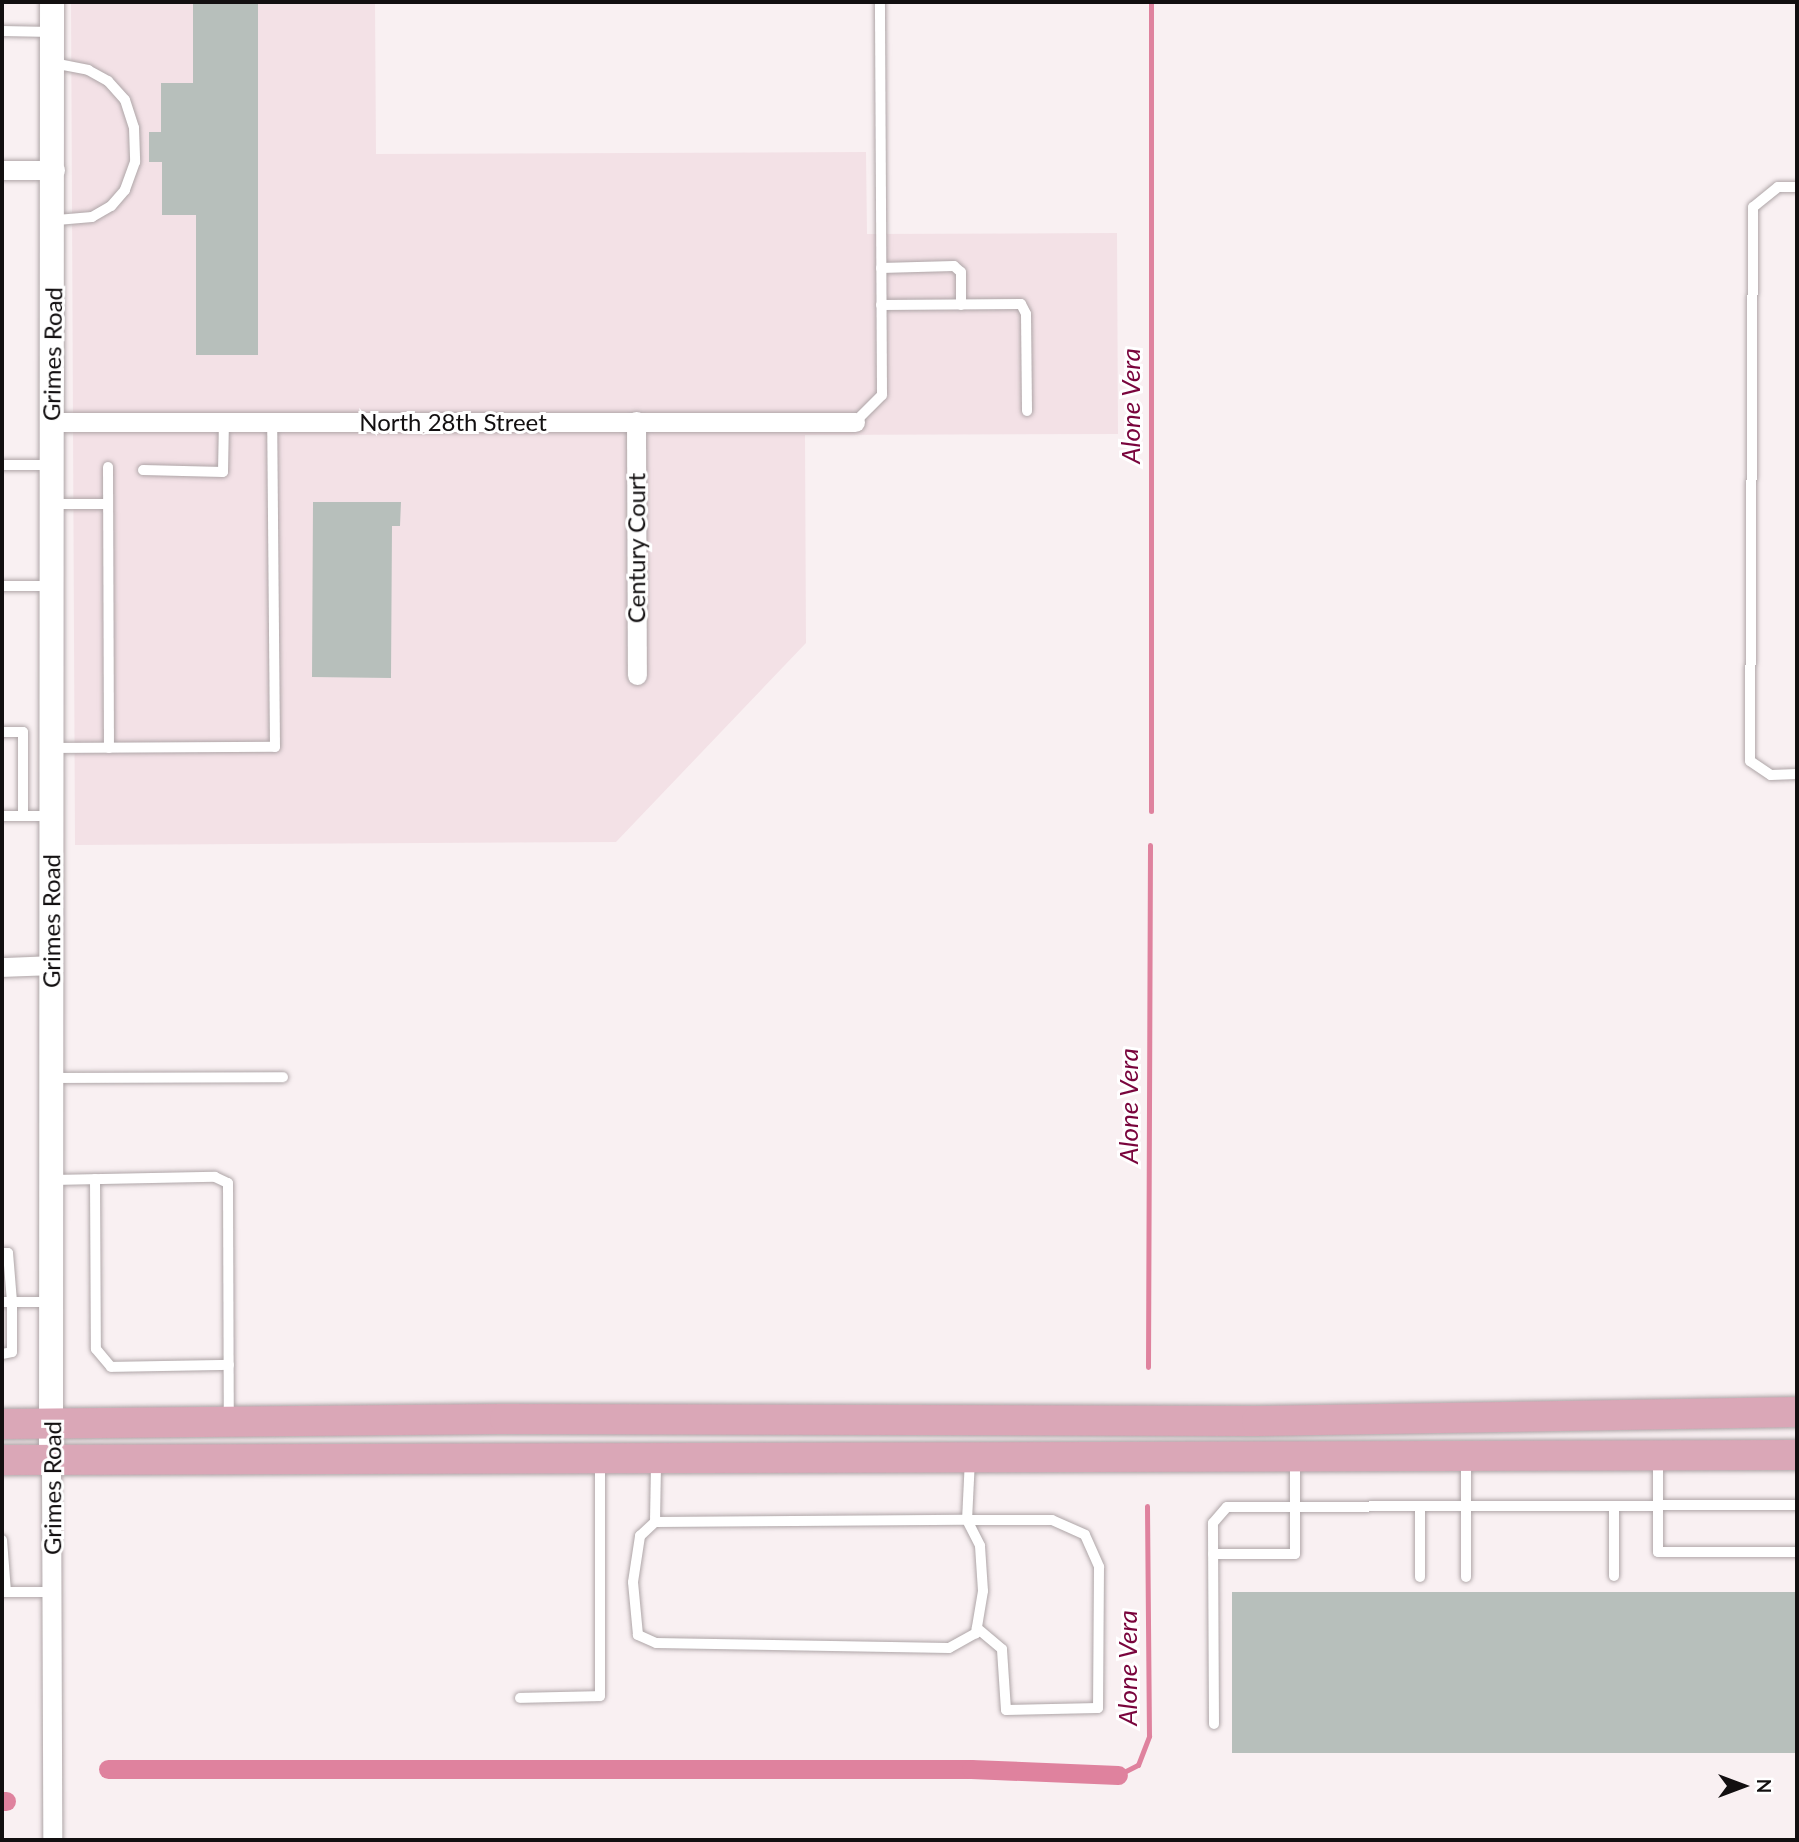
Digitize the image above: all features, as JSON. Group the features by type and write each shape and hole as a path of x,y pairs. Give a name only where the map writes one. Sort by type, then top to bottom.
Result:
{"main road":[{"path":"2,1424 1257,1422 1797,1412"},
{"path":"2,1460 1797,1455"}],"street":[{"name":"Grimes Road","path":"52,2 55,170 51,422 52,1840"},
{"path":"2,170 55,170"},
{"name":"Century Court","path":"636,421 637,675"},
{"name":"North 28th Street","path":"51,422 855,422"},
{"path":"2,967 51,965"}],"lane":[{"path":"855,422 882,395 880,2"},
{"path":"2,31 52,33"},
{"path":"53,63 88,70 108,81 125,100 134,128 135,162 125,190 111,205 92,216 54,220"},
{"path":"1797,187 1778,187 1752,206 1751,761 1771,775 1797,774"},
{"path":"881,268 954,266 961,272 961,305"},
{"path":"881,305 1021,304 1026,314 1027,411"},
{"path":"143,470 223,472 224,422"},
{"path":"51,748 275,747 272,422"},
{"path":"2,466 51,465"},
{"path":"108,467 109,748"},
{"path":"51,504 108,504"},
{"path":"2,586 51,586"},
{"path":"2,732 23,732 23,816"},
{"path":"2,816 51,816"},
{"path":"51,1078 283,1077"},
{"path":"51,1180 215,1177 228,1183 229,1422"},
{"path":"95,1179 96,1349 111,1367 229,1365"},
{"path":"2,1253 8,1253 7,1302 12,1352 2,1354"},
{"path":"7,1302 51,1301"},
{"path":"1658,1457 1658,1552 1797,1552"},
{"path":"520,1698 600,1696 600,1458"},
{"path":"655,1522 656,1458"},
{"path":"970,1458 967,1520 980,1546 983,1591 976,1633 948,1648 656,1643 638,1635 633,1582 640,1536 655,1522 967,1520 1052,1520 1085,1535 1099,1567 1098,1708 1006,1710 1002,1649 977,1628"},
{"path":"1213,1554 1295,1554 1295,1458"},
{"path":"1466,1458 1466,1577"},
{"path":"1214,1724 1213,1523 1227,1507 1797,1505"},
{"path":"1420,1506 1420,1577"},
{"path":"1614,1506 1614,1576"},
{"path":"2,1540 4,1592 52,1592"}],"shaded area":[{"path":"71,2 375,2 376,154 866,152 867,234 1117,233 1118,434 805,435 806,643 616,842 75,845"}],"building":[{"path":"193,2 258,2 258,355 196,355 196,215 162,215 162,162 149,162 149,132 161,132 161,83 193,83"},
{"path":"313,502 401,502 400,526 392,526 391,678 312,677"},
{"path":"1232,1592 1797,1592 1797,1753 1232,1753"}],"waterway":[{"name":"Alone Vera","path":"1151,2 1151,811"},
{"name":"Alone Vera","path":"1148,1367 1150,845"},
{"name":"Alone Vera","path":"1118,1775 1138,1765 1149,1736 1147,1506"},
{"path":"108,1769 971,1769 1118,1775"}]}
